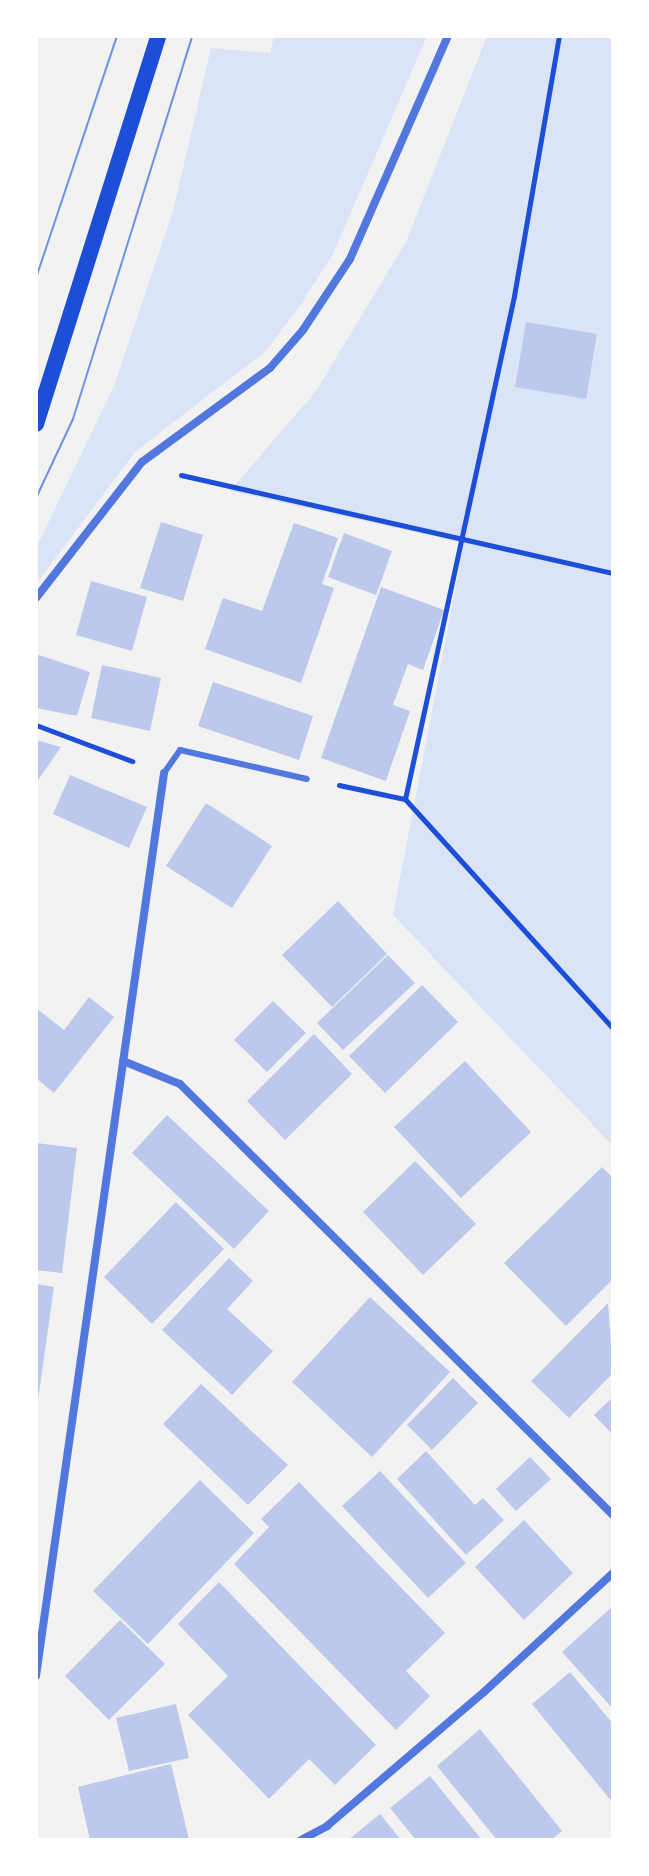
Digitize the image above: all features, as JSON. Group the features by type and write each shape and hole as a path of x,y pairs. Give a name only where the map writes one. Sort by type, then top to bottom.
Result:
{"main road":[{"path":"36,424 158,36"}],"street":[{"path":"36,598 142,462 270,368 321,306 350,259 448,36"},
{"path":"36,1676 164,773"},
{"path":"123,1061 180,1084 613,1515"},
{"path":"301,1840 327,1826 484,1692 613,1573"}],"lane":[{"path":"164,773 180,750 307,779"}],"path":[{"path":"405,799 464,542 559,36"},
{"path":"142,462 230,491 613,573"},
{"path":"36,725 164,773"},
{"path":"307,779 405,799 612,1026"}],"shaded area":[{"path":"274,36 427,36 333,254 299,307 266,351 136,451 36,584 36,548 114,386 173,211 211,48 270,53"},
{"path":"487,36 613,36 613,1146 393,915 464,543 230,491 316,391 406,242"}],"building":[{"path":"526,322 597,334 586,399 515,387"},
{"path":"161,522 203,535 183,601 140,588"},
{"path":"294,523 338,538 322,584 334,588 301,683 205,649 223,598 262,611"},
{"path":"344,533 392,551 376,595 328,577"},
{"path":"91,581 147,597 132,651 76,635"},
{"path":"381,587 444,610 423,670 408,664 393,705 410,711 386,781 321,758"},
{"path":"36,654 90,672 77,716 36,708"},
{"path":"102,665 161,678 150,731 91,718"},
{"path":"213,682 313,716 299,760 198,726"},
{"path":"36,740 61,747 36,783"},
{"path":"70,775 147,807 129,848 53,814"},
{"path":"206,803 272,846 232,908 166,866"},
{"path":"338,901 387,954 332,1007 282,955"},
{"path":"388,955 415,983 343,1050 317,1023"},
{"path":"422,985 458,1022 385,1093 349,1056"},
{"path":"89,997 114,1017 54,1093 36,1078 36,1008 64,1030"},
{"path":"273,1001 306,1033 267,1072 234,1040"},
{"path":"314,1034 352,1074 285,1140 247,1101"},
{"path":"465,1061 531,1132 461,1198 394,1127"},
{"path":"167,1115 269,1211 234,1249 132,1153"},
{"path":"36,1143 77,1148 62,1273 36,1270"},
{"path":"415,1161 476,1224 423,1275 363,1212"},
{"path":"602,1167 613,1178 613,1279 566,1326 504,1263"},
{"path":"176,1202 224,1249 152,1324 104,1277"},
{"path":"229,1258 253,1281 227,1309 273,1351 232,1395 162,1330"},
{"path":"36,1284 54,1287 38,1400 36,1400"},
{"path":"370,1297 450,1372 372,1457 292,1382"},
{"path":"608,1303 613,1373 569,1418 531,1381"},
{"path":"453,1378 478,1403 432,1450 407,1425"},
{"path":"201,1384 288,1465 248,1505 163,1424"},
{"path":"613,1397 613,1435 594,1415"},
{"path":"426,1451 475,1505 483,1498 504,1520 466,1555 397,1479"},
{"path":"530,1457 551,1479 516,1511 496,1489"},
{"path":"380,1471 466,1563 428,1598 342,1506"},
{"path":"200,1480 254,1533 148,1644 93,1591"},
{"path":"299,1482 445,1633 406,1671 430,1696 396,1730 234,1564 269,1527 261,1519"},
{"path":"524,1520 573,1573 524,1620 475,1567"},
{"path":"219,1582 376,1745 335,1785 309,1759 269,1799 188,1715 228,1676 178,1624"},
{"path":"613,1606 613,1709 562,1652"},
{"path":"120,1620 165,1664 109,1720 65,1676"},
{"path":"570,1672 613,1724 613,1803 532,1704"},
{"path":"176,1704 189,1758 129,1771 116,1718"},
{"path":"480,1729 562,1831 551,1840 497,1840 437,1766"},
{"path":"171,1764 189,1840 90,1840 78,1787"},
{"path":"430,1776 482,1840 416,1840 390,1808"},
{"path":"380,1814 401,1840 348,1840"}],"tram line":[{"path":"36,278 117,36"},
{"path":"36,498 73,419 192,36"}]}
